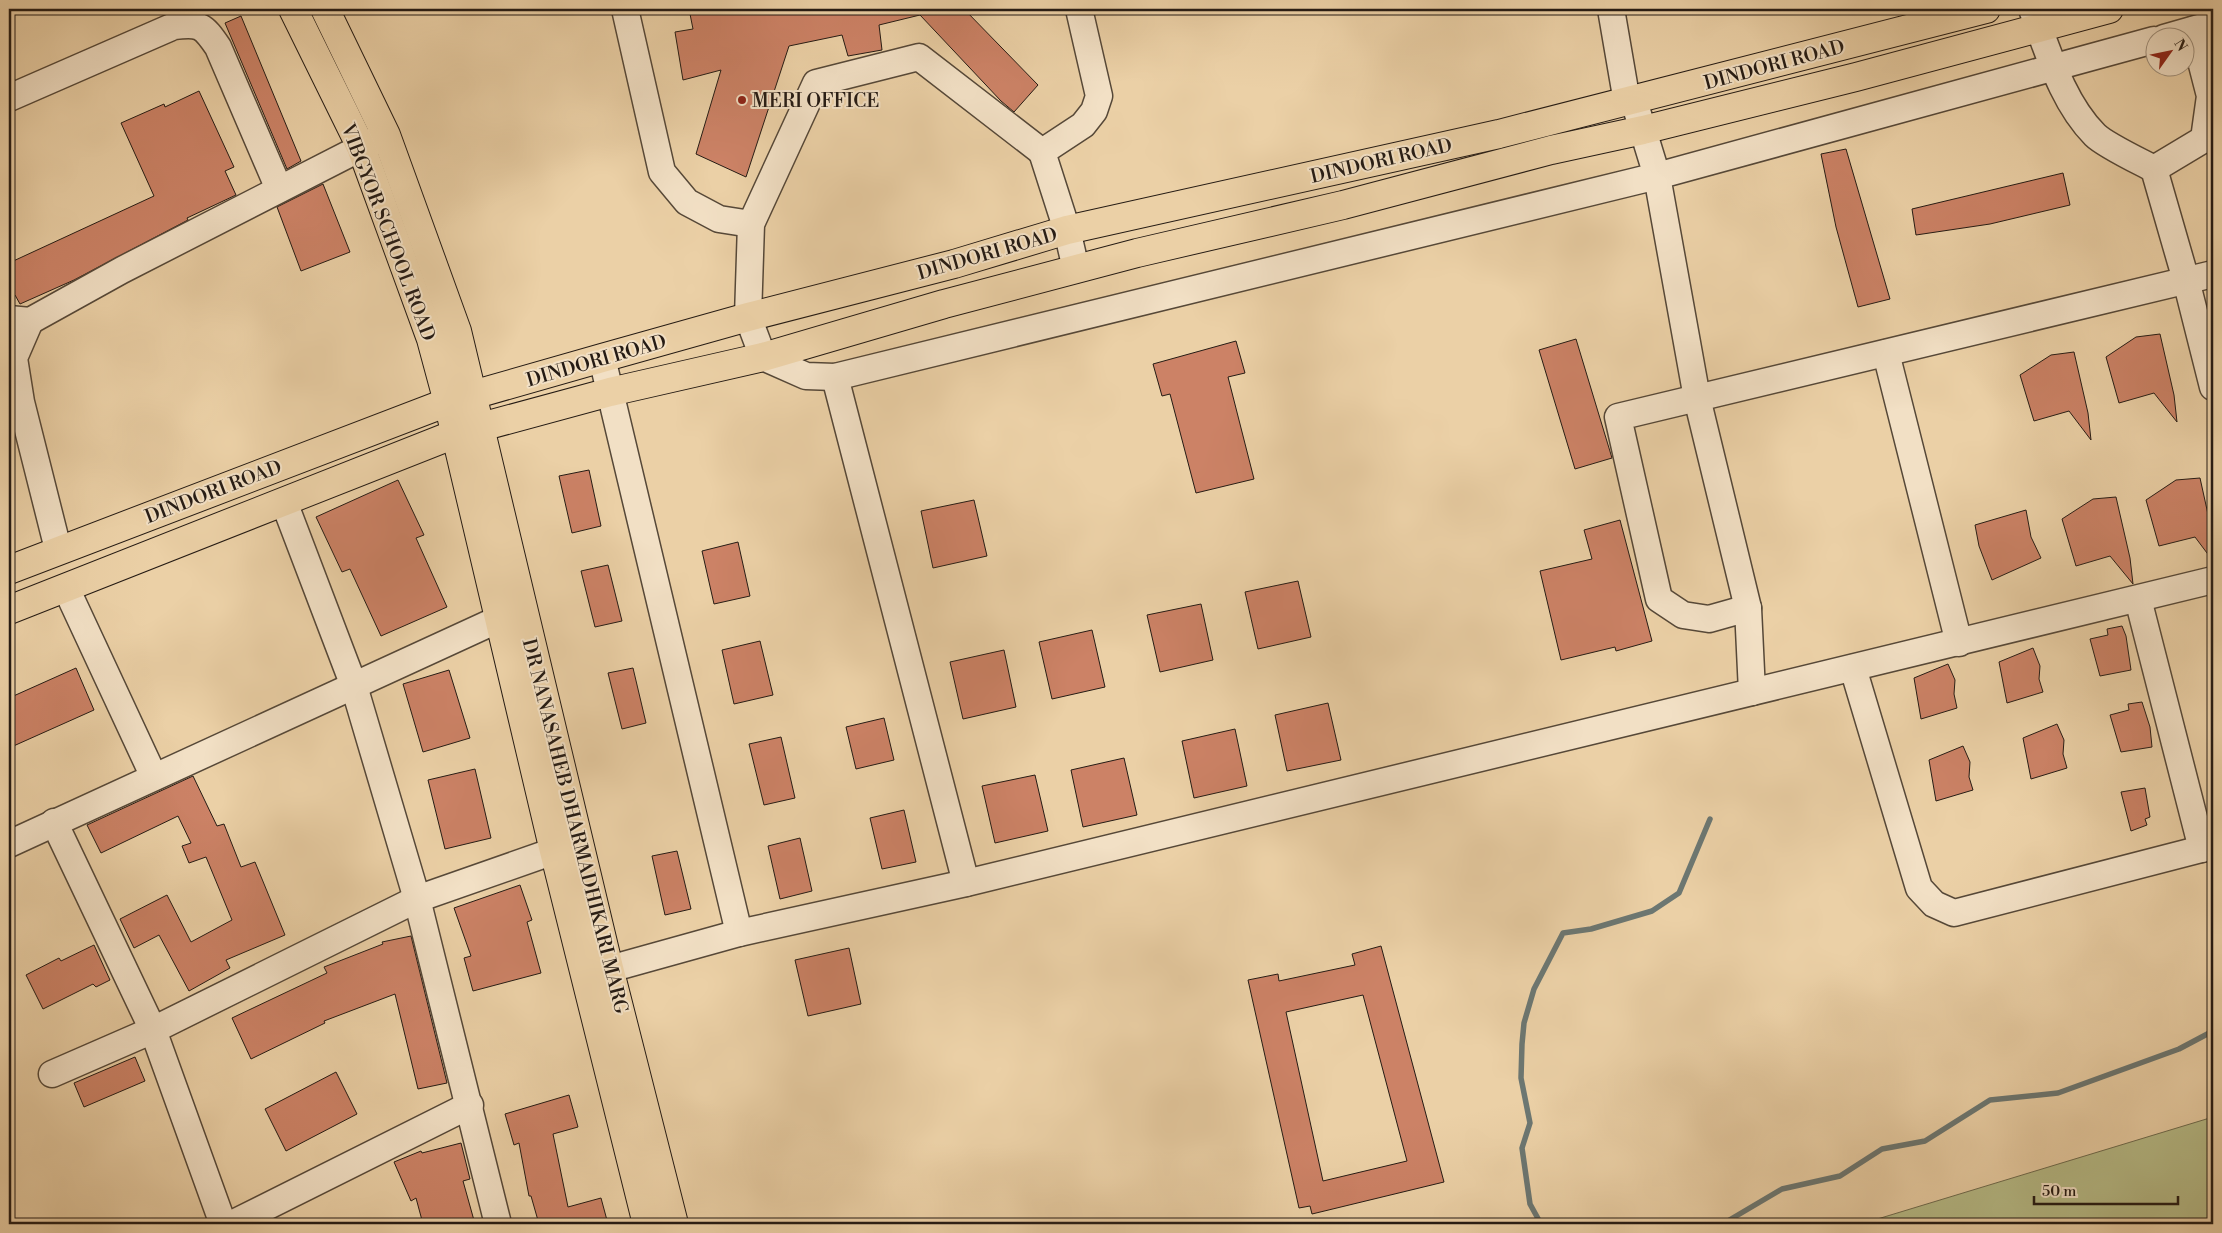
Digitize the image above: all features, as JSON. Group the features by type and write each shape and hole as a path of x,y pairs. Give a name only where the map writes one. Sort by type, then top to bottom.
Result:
{"main road":[{"name":"VIBGYOR SCHOOL ROAD","path":"292,9 361,147 431,340 448,402 468,430"},
{"name":"VIBGYOR SCHOOL ROAD","path":"324,9 386,135 457,332 474,394 468,430"},
{"name":"DINDORI ROAD","path":"9,570 58,549 448,402 474,394 748,317 954,264 1067,230 1499,134 1630,102 1986,9"},
{"path":"9,610 468,430 610,392 763,357 944,304 1076,269 1343,205 1551,150 1643,130 1856,77 2035,17 2109,9"},
{"name":"DR NANASAHEB DHARMADHIKARI MARG","path":"468,430 499,619 554,851 597,972 674,1224"},
{"name":"DR NANASAHEB DHARMADHIKARI MARG","path":"468,430 597,972 647,1224"}],"street":[{"path":"625,9 662,172 687,202 719,219 752,224"},
{"path":"1042,152 1083,124 1094,111 1098,96 1079,9"},
{"path":"1611,9 1630,102 1643,130 1657,176 1697,398 1748,608 1752,692"},
{"path":"2035,17 2054,68 2076,112 2096,136 2154,170 2186,280 2213,387"},
{"path":"9,98 174,26 192,24 205,28 218,47 280,189"},
{"path":"2154,170 2204,138 2210,96 2203,27"},
{"path":"1076,269 1067,230 1042,152 919,57 816,83 752,224 748,317 763,357 806,376 835,377 1657,176 2144,43"},
{"path":"58,549 21,402 14,358 20,320 386,135"},
{"path":"1748,608 1709,619 1683,615 1659,599 1618,418 2213,274"},
{"path":"1886,353 1960,643"},
{"path":"602,358 739,933"},
{"path":"835,377 966,883"},
{"path":"284,502 354,686 418,899 498,1224"},
{"path":"597,972 739,933 966,883 2213,580"},
{"path":"66,588 154,776"},
{"path":"1853,668 1919,888 1934,904 1954,914 2208,847 2138,599"},
{"path":"9,844 499,619"},
{"path":"54,822 153,1030 223,1224"},
{"path":"52,1074 153,1030 418,899 554,851"},
{"path":"232,1224 470,1104"}],"green space":[{"path":"2213,1117 2213,1224 1861,1224"}],"building":[{"name":"MERI OFFICE","path":"689,9 964,9 1038,85 1014,112 1001,101 920,15 879,25 882,50 848,56 842,35 789,46 746,177 696,154 721,70 683,80 675,32 693,29"},
{"path":"241,16 301,161 287,169 225,23"},
{"path":"199,91 234,167 225,171 236,195 187,218 188,220 74,280 20,304 15,295 9,298 9,263 154,196 121,123 164,104 165,107"},
{"path":"1846,149 1890,299 1858,307 1836,227 1821,154"},
{"path":"2063,173 2070,205 1990,224 1916,235 1912,209"},
{"path":"323,184 350,252 301,271 277,207"},
{"path":"2160,334 2174,395 2177,422 2154,393 2119,403 2106,357 2136,337"},
{"path":"1576,339 1612,458 1575,469 1539,350"},
{"path":"1236,341 1245,373 1228,377 1254,479 1196,493 1170,394 1162,396 1153,364"},
{"path":"2074,352 2088,413 2091,440 2069,411 2034,421 2020,375 2051,355"},
{"path":"589,470 601,526 572,533 559,476"},
{"path":"2200,478 2213,537 2213,561 2195,537 2159,546 2146,500 2176,480"},
{"path":"398,480 424,535 416,538 447,607 381,636 350,569 342,572 316,517"},
{"path":"2116,497 2130,558 2133,584 2110,556 2076,566 2062,519 2093,499"},
{"path":"974,500 987,556 933,568 921,511"},
{"path":"2026,510 2031,537 2041,558 1992,580 1979,546 1975,525"},
{"path":"1620,520 1652,641 1616,651 1615,647 1561,660 1540,571 1592,559 1584,530"},
{"path":"738,542 750,596 714,604 702,551"},
{"path":"608,565 622,621 595,627 581,571"},
{"path":"1298,581 1311,637 1258,649 1245,592"},
{"path":"1201,604 1213,660 1160,672 1147,615"},
{"path":"2122,626 2126,636 2131,670 2100,676 2090,639 2108,635 2107,629"},
{"path":"1092,630 1105,687 1052,699 1039,642"},
{"path":"760,641 773,695 734,704 722,650"},
{"path":"2033,648 2040,666 2039,679 2043,692 2007,703 1999,662"},
{"path":"1004,650 1016,707 963,719 950,662"},
{"path":"1948,664 1955,680 1954,694 1957,708 1921,719 1914,678"},
{"path":"76,668 94,710 9,748 9,698"},
{"path":"633,668 646,723 622,729 608,673"},
{"path":"449,670 470,738 423,752 403,684"},
{"path":"2142,702 2150,727 2152,747 2121,752 2110,715 2129,710 2128,704"},
{"path":"1328,703 1341,760 1287,771 1275,715"},
{"path":"884,718 894,760 856,769 846,727"},
{"path":"2057,724 2064,740 2063,754 2067,768 2031,779 2023,738"},
{"path":"1235,729 1247,786 1194,798 1182,741"},
{"path":"781,737 795,798 764,805 749,744"},
{"path":"1963,746 1970,762 1969,777 1973,790 1936,801 1929,760"},
{"path":"1124,758 1137,815 1083,827 1071,770"},
{"path":"475,769 491,838 445,849 428,780"},
{"path":"1035,775 1048,831 995,843 982,786"},
{"path":"193,776 217,826 224,824 241,867 255,862 285,935 226,960 230,968 189,991 159,935 134,948 120,919 167,895 191,942 232,920 206,857 189,863 182,846 191,843 178,816 101,853 87,825"},
{"path":"2145,788 2150,817 2145,819 2147,825 2131,831 2121,792"},
{"path":"904,810 916,862 882,869 870,818"},
{"path":"800,838 812,891 780,899 768,846"},
{"path":"677,851 691,909 665,915 652,856"},
{"path":"520,885 532,920 527,922 541,973 473,991 464,958 471,956 454,908"},
{"path":"411,936 447,1083 418,1089 395,994 324,1021 325,1023 251,1059 232,1018 327,973 324,967 383,944 382,942"},
{"path":"94,945 110,980 96,987 93,984 43,1009 26,975 59,958 61,961"},
{"path":"1381,946 1444,1182 1312,1214 1310,1206 1299,1208 1248,980 1278,974 1279,981 1355,965 1352,954","holes":["1363,995 1407,1161 1323,1181 1286,1012"]},
{"path":"849,948 861,1004 808,1016 795,960"},
{"path":"135,1057 145,1081 84,1107 74,1083"},
{"path":"336,1072 357,1114 286,1151 265,1109"},
{"path":"569,1095 578,1127 553,1134 568,1207 601,1198 608,1224 539,1224 531,1196 529,1196 519,1143 514,1145 505,1114"},
{"path":"461,1143 470,1179 463,1181 475,1224 423,1224 416,1198 411,1201 394,1162 421,1151 422,1153"}],"waterway":[{"path":"1541,1224 1530,1204 1522,1148 1530,1123 1521,1078 1522,1044 1524,1023 1534,989 1563,933 1591,929 1652,911 1679,893 1710,819"},
{"path":"1681,1224 1684,1222 1707,1224 1726,1222 1782,1189 1840,1176 1882,1149 1925,1141 1990,1100 2058,1093 2179,1049 2213,1031"}],"place":[{"name":"MERI OFFICE","path":"742,100"}]}
